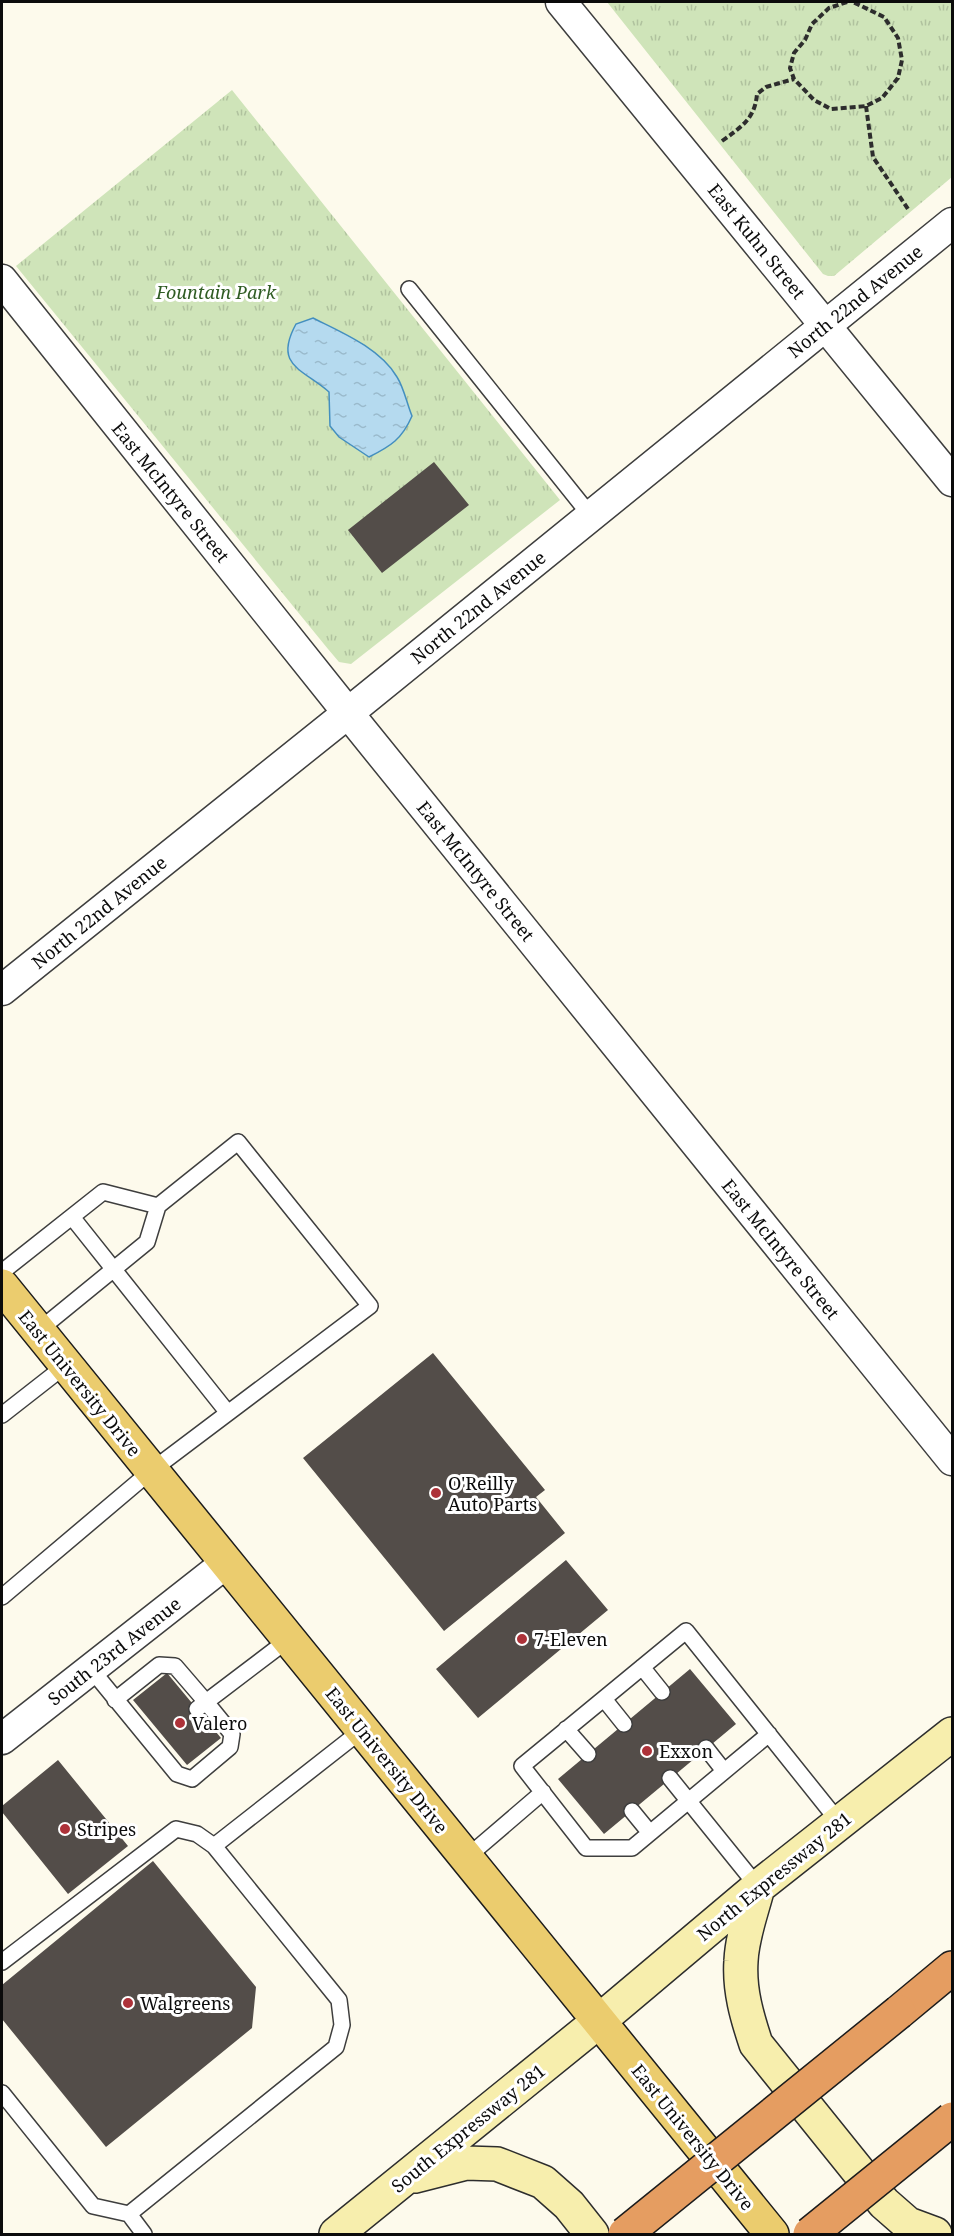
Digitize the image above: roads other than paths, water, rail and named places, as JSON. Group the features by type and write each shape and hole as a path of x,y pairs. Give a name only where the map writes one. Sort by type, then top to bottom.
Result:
{"highway":[{"path":"626,2235 952,1968"},
{"path":"810,2235 952,2119"}],"main road":[{"name":"East University Drive","path":"3,1287 772,2235"},
{"name":"North Expressway 281","path":"599,2021 758,1887 952,1734"},
{"path":"758,1887 741,1960 741,1988 746,2015 756,2044 884,2203 908,2224 935,2235"},
{"name":"South Expressway 281","path":"336,2235 599,2021"},
{"path":"406,2179 466,2163 497,2164 543,2182 569,2205 592,2235"}],"street":[{"name":"East Kuhn Street","path":"561,2 952,482"},
{"name":"North 22nd Avenue","path":"2,990 348,713 952,223"},
{"name":"East McIntyre Street","path":"2,280 348,713 952,1460"},
{"name":"South 23rd Avenue","path":"2,1739 226,1563"}],"lane":[{"path":"409,289 590,515"},
{"path":"2,1597 151,1471 370,1306 238,1142 158,1206 147,1242 38,1331"},
{"path":"3,1287 72,1217 103,1192 158,1206"},
{"path":"72,1217 228,1413"},
{"path":"2,1415 66,1365"},
{"path":"769,1734 632,1848 586,1848 522,1766 686,1631 769,1734 839,1822"},
{"path":"201,1706 289,1640"},
{"path":"91,1669 116,1700 158,1740 177,1774 192,1779 230,1747 232,1734 201,1706 175,1666 159,1665 116,1700"},
{"path":"642,1667 662,1692"},
{"path":"604,1699 624,1725"},
{"path":"566,1729 588,1754"},
{"path":"214,1846 362,1730"},
{"path":"706,1749 724,1771"},
{"path":"670,1778 758,1887"},
{"path":"466,1858 543,1792"},
{"path":"632,1810 650,1833"},
{"path":"2,1962 176,1829 197,1834 214,1846 339,2000 342,2025 336,2047 129,2214"},
{"path":"2,2093 93,2206 129,2214 144,2235"}],"water":[{"path":"313,318 370,349 390,367 402,386 412,416 404,431 395,441 369,457 339,437 330,426 329,392 301,371 289,358 290,338 296,324"}],"place":[{"name":"O'Reilly Auto Parts","path":"436,1493"},
{"name":"7-Eleven","path":"522,1639"},
{"name":"Valero","path":"180,1723"},
{"name":"Exxon","path":"647,1751"},
{"name":"Stripes","path":"65,1829"},
{"name":"Walgreens","path":"128,2003"}],"park label":[{"name":"Fountain Park","path":"216,292"}]}
